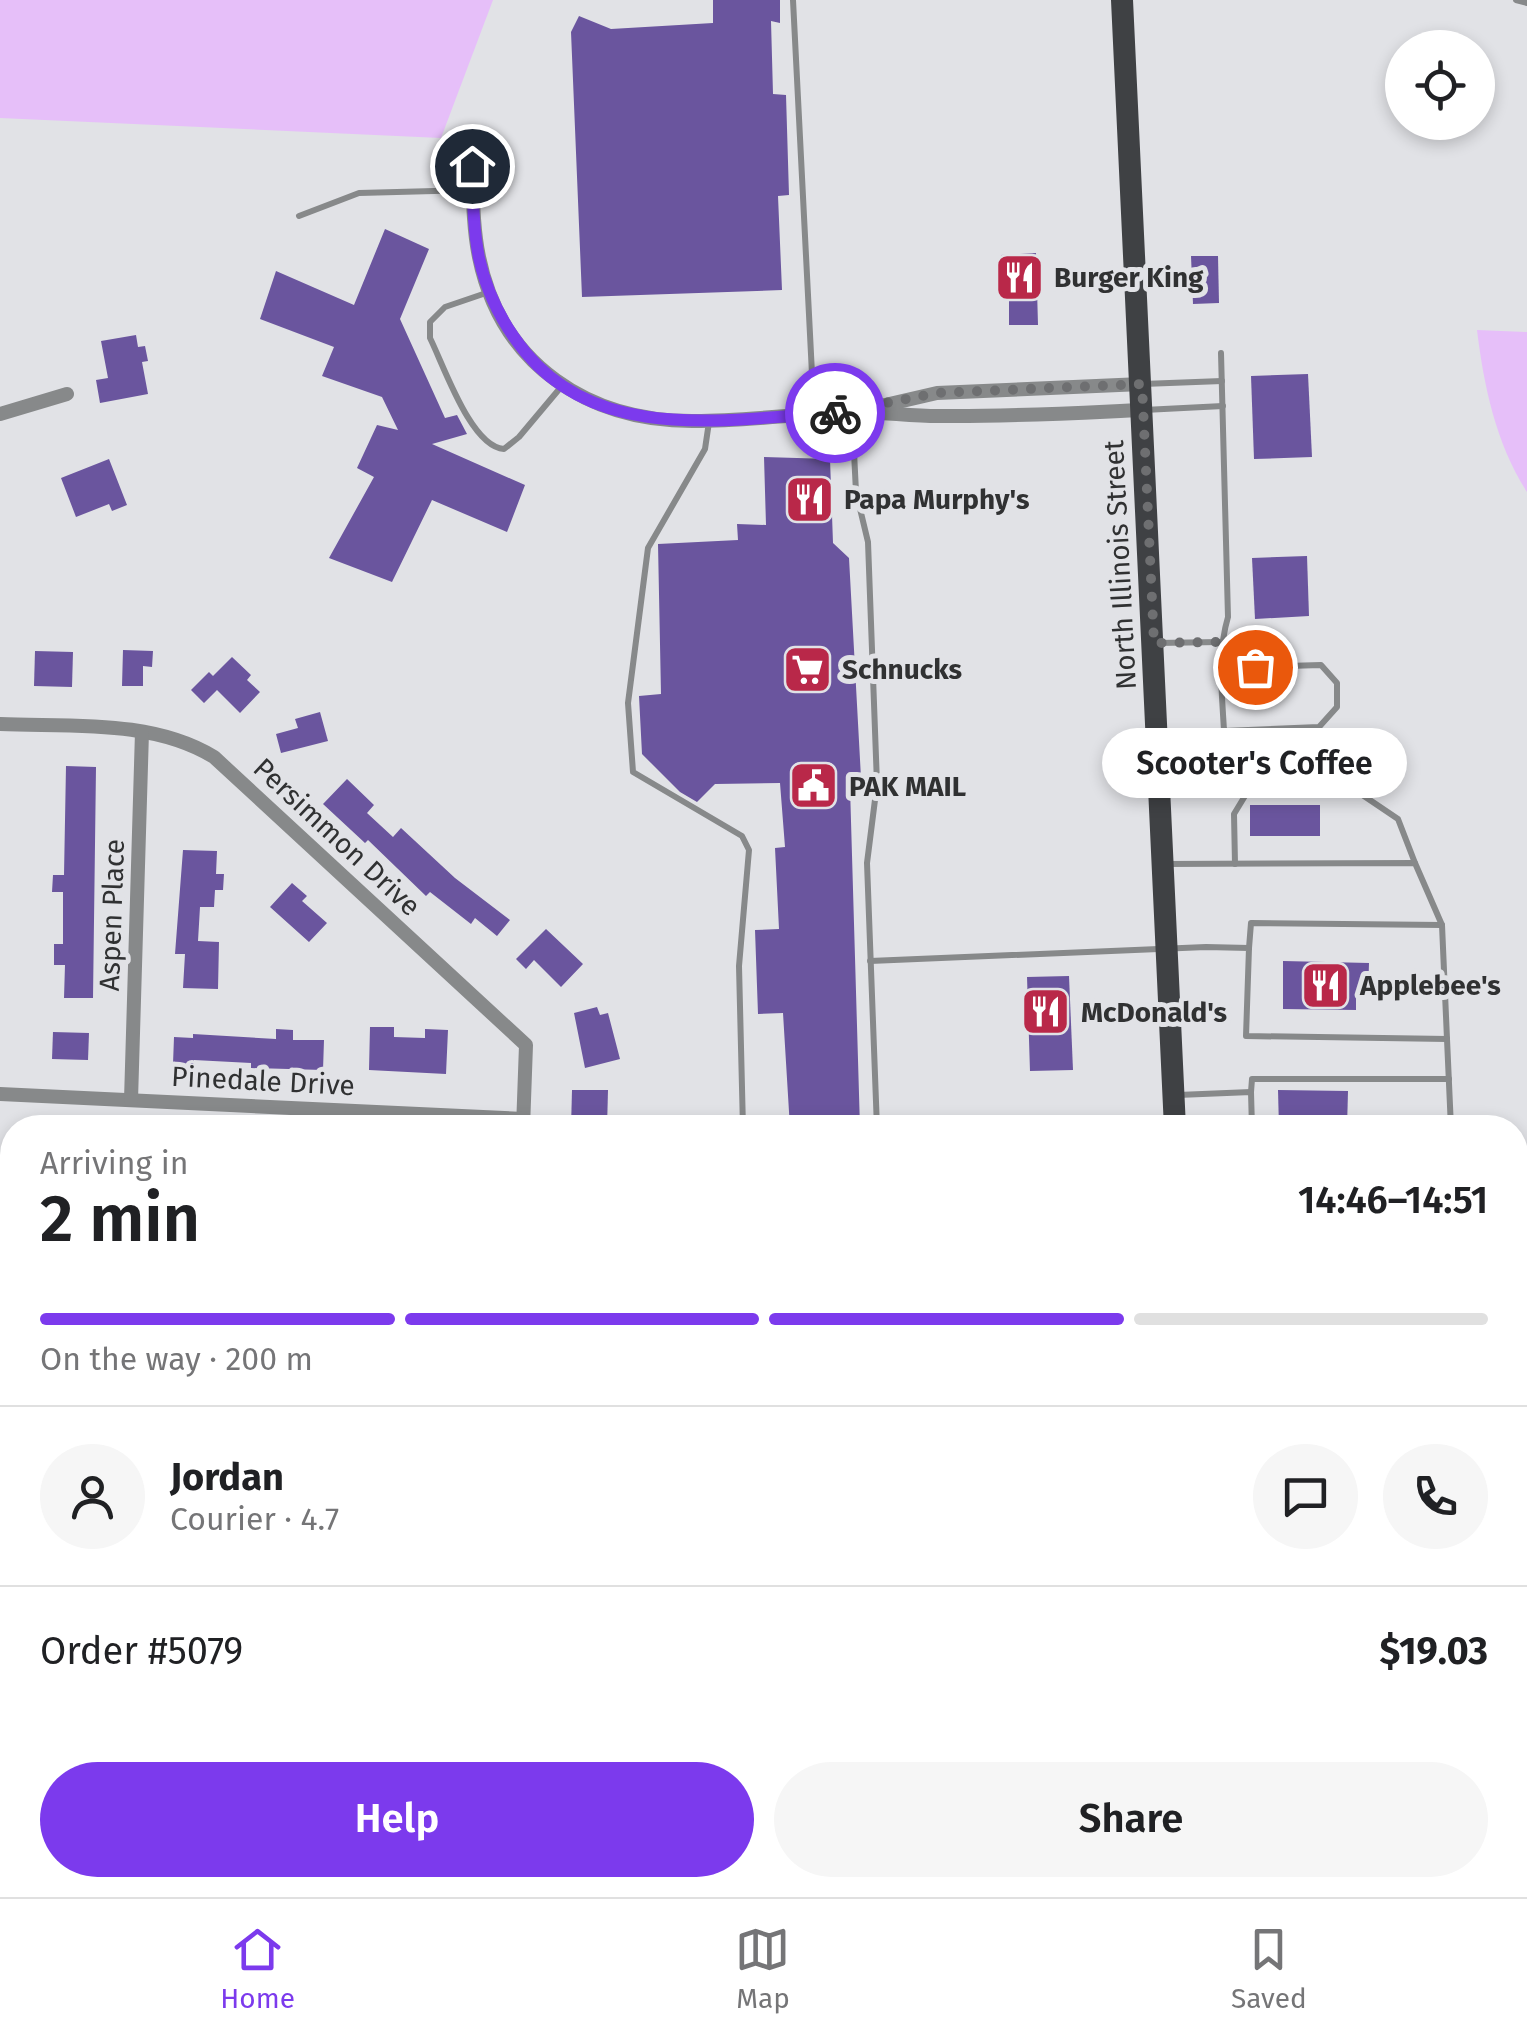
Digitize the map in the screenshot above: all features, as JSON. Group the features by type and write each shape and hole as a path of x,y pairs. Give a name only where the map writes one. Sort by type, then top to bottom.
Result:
{"main road":[{"name":"North Illinois Street","path":"1122,0 1175,1115"}],"street":[{"path":"472,166 477,244 498,314 537,366 561,387 616,412 655,419 709,420 852,412 938,416 1143,410"},
{"path":"852,412 937,393 1142,384"},
{"path":"0,414 67,394"},
{"name":"Persimmon Drive","path":"0,724 142,732 172,737 214,757 526,1045 523,1115"},
{"name":"Aspen Place","path":"131,1100 142,732"},
{"name":"Pinedale Drive","path":"0,1094 387,1115"}],"lane":[{"path":"794,0 814,414"},
{"path":"1516,0 1527,3"},
{"path":"299,216 359,193 473,190"},
{"path":"489,292 445,307 430,322 430,338 478,436 492,448 504,449 561,387"},
{"path":"1221,353 1228,617 1220,642 1221,668 1224,730 1319,727 1337,707 1337,683 1321,666 1221,668"},
{"path":"1142,384 1222,381"},
{"path":"1143,410 1223,406"},
{"path":"852,412 856,492 868,542 876,753 877,784 866,863 876,1115"},
{"path":"709,420 705,450 648,548 628,702 634,772 742,836 749,850 739,966 743,1115"},
{"path":"1154,643 1220,642"},
{"path":"1235,864 1234,814 1248,791 1358,792 1398,819 1442,925 1450,1115"},
{"path":"1164,864 1416,863"},
{"path":"1442,925 1251,923 1246,1036 1447,1039"},
{"path":"870,961 1249,948"},
{"path":"1252,1115 1252,1079 1449,1080"},
{"path":"1174,1095 1252,1092"}],"shaded area":[{"path":"0,0 493,0 441,138 0,118"},
{"path":"1477,330 1527,332 1527,492 1507,454 1493,414"}],"building":[{"path":"713,0 780,0 780,23 771,21 773,94 786,95 789,195 778,196 782,290 582,297 571,32 579,16 611,29 713,23"},
{"path":"385,229 429,249 400,319 445,418 457,415 467,434 432,444 525,485 507,532 432,500 392,582 329,558 374,477 357,468 377,425 398,430 382,397 322,376 334,347 260,319 276,271 354,305"},
{"name":"Burger King","path":"1036,253 1038,325 1009,325 1009,299 1002,300 1001,255"},
{"path":"1191,256 1218,256 1219,303 1193,304"},
{"path":"136,335 138,347 145,346 148,361 142,362 148,394 100,403 96,380 108,378 101,341"},
{"path":"1308,374 1312,457 1254,459 1251,376"},
{"path":"764,457 830,459 833,543 849,558 861,778 850,787 860,1115 789,1115 783,1013 758,1014 755,930 779,929 775,848 785,847 780,783 715,784 697,802 680,792 642,754 639,696 661,694 658,544 738,540 737,524 766,525"},
{"path":"109,459 127,505 112,511 109,504 76,517 61,478"},
{"path":"1307,556 1309,616 1255,619 1252,558"},
{"path":"123,650 153,651 152,667 143,666 143,686 122,686"},
{"path":"35,651 73,652 72,687 34,686"},
{"path":"232,657 251,675 247,680 260,692 240,713 217,690 204,703 191,690"},
{"path":"1278,679 1279,692 1249,694 1248,681"},
{"path":"320,712 328,741 281,753 276,734 298,728 295,719"},
{"path":"66,766 96,767 93,998 64,998 65,965 54,965 54,944 63,944 63,892 52,892 53,875 64,875"},
{"path":"347,779 374,805 367,813 393,837 401,828 455,878 510,920 497,936 475,918 471,924 430,892 426,896 368,840 365,843 323,804"},
{"path":"1250,805 1320,805 1320,836 1250,836"},
{"path":"183,850 217,851 216,874 224,874 223,890 215,890 214,907 200,907 198,941 219,942 218,989 183,988 185,954 175,954"},
{"path":"292,883 307,896 302,901 327,923 309,942 270,907"},
{"path":"546,929 583,964 561,987 534,960 526,969 516,959"},
{"path":"1283,961 1369,963 1368,994 1356,995 1356,1010 1283,1009"},
{"path":"1069,976 1073,1070 1030,1071 1027,977"},
{"path":"597,1007 600,1015 608,1013 620,1059 585,1068 574,1013"},
{"path":"370,1027 394,1027 394,1037 425,1038 425,1029 448,1030 446,1074 369,1070"},
{"path":"276,1029 293,1030 293,1040 324,1040 323,1070 251,1068 251,1063 194,1060 194,1064 173,1064 174,1037 193,1038 193,1034 276,1039"},
{"path":"53,1032 89,1033 88,1060 52,1059"},
{"path":"572,1090 608,1090 607,1115 571,1115"},
{"path":"1278,1090 1348,1091 1347,1115 1279,1115"}],"way so far":[{"path":"835,413 937,393 1142,384 1154,643 1220,642 1221,668 1255,667"}],"place":[{"name":"Burger King","path":"1019,277"},
{"name":"Papa Murphy's","path":"809,499"},
{"name":"Scooter's Coffee","path":"1255,667"},
{"name":"Schnucks","path":"807,669"},
{"name":"PAK MAIL","path":"814,786"},
{"name":"Applebee's","path":"1325,985"},
{"name":"McDonald's","path":"1046,1012"}],"route":[{"path":"472,166 475,228 489,292 498,314 519,344 561,387 616,412 655,419 695,422 835,413"}]}
